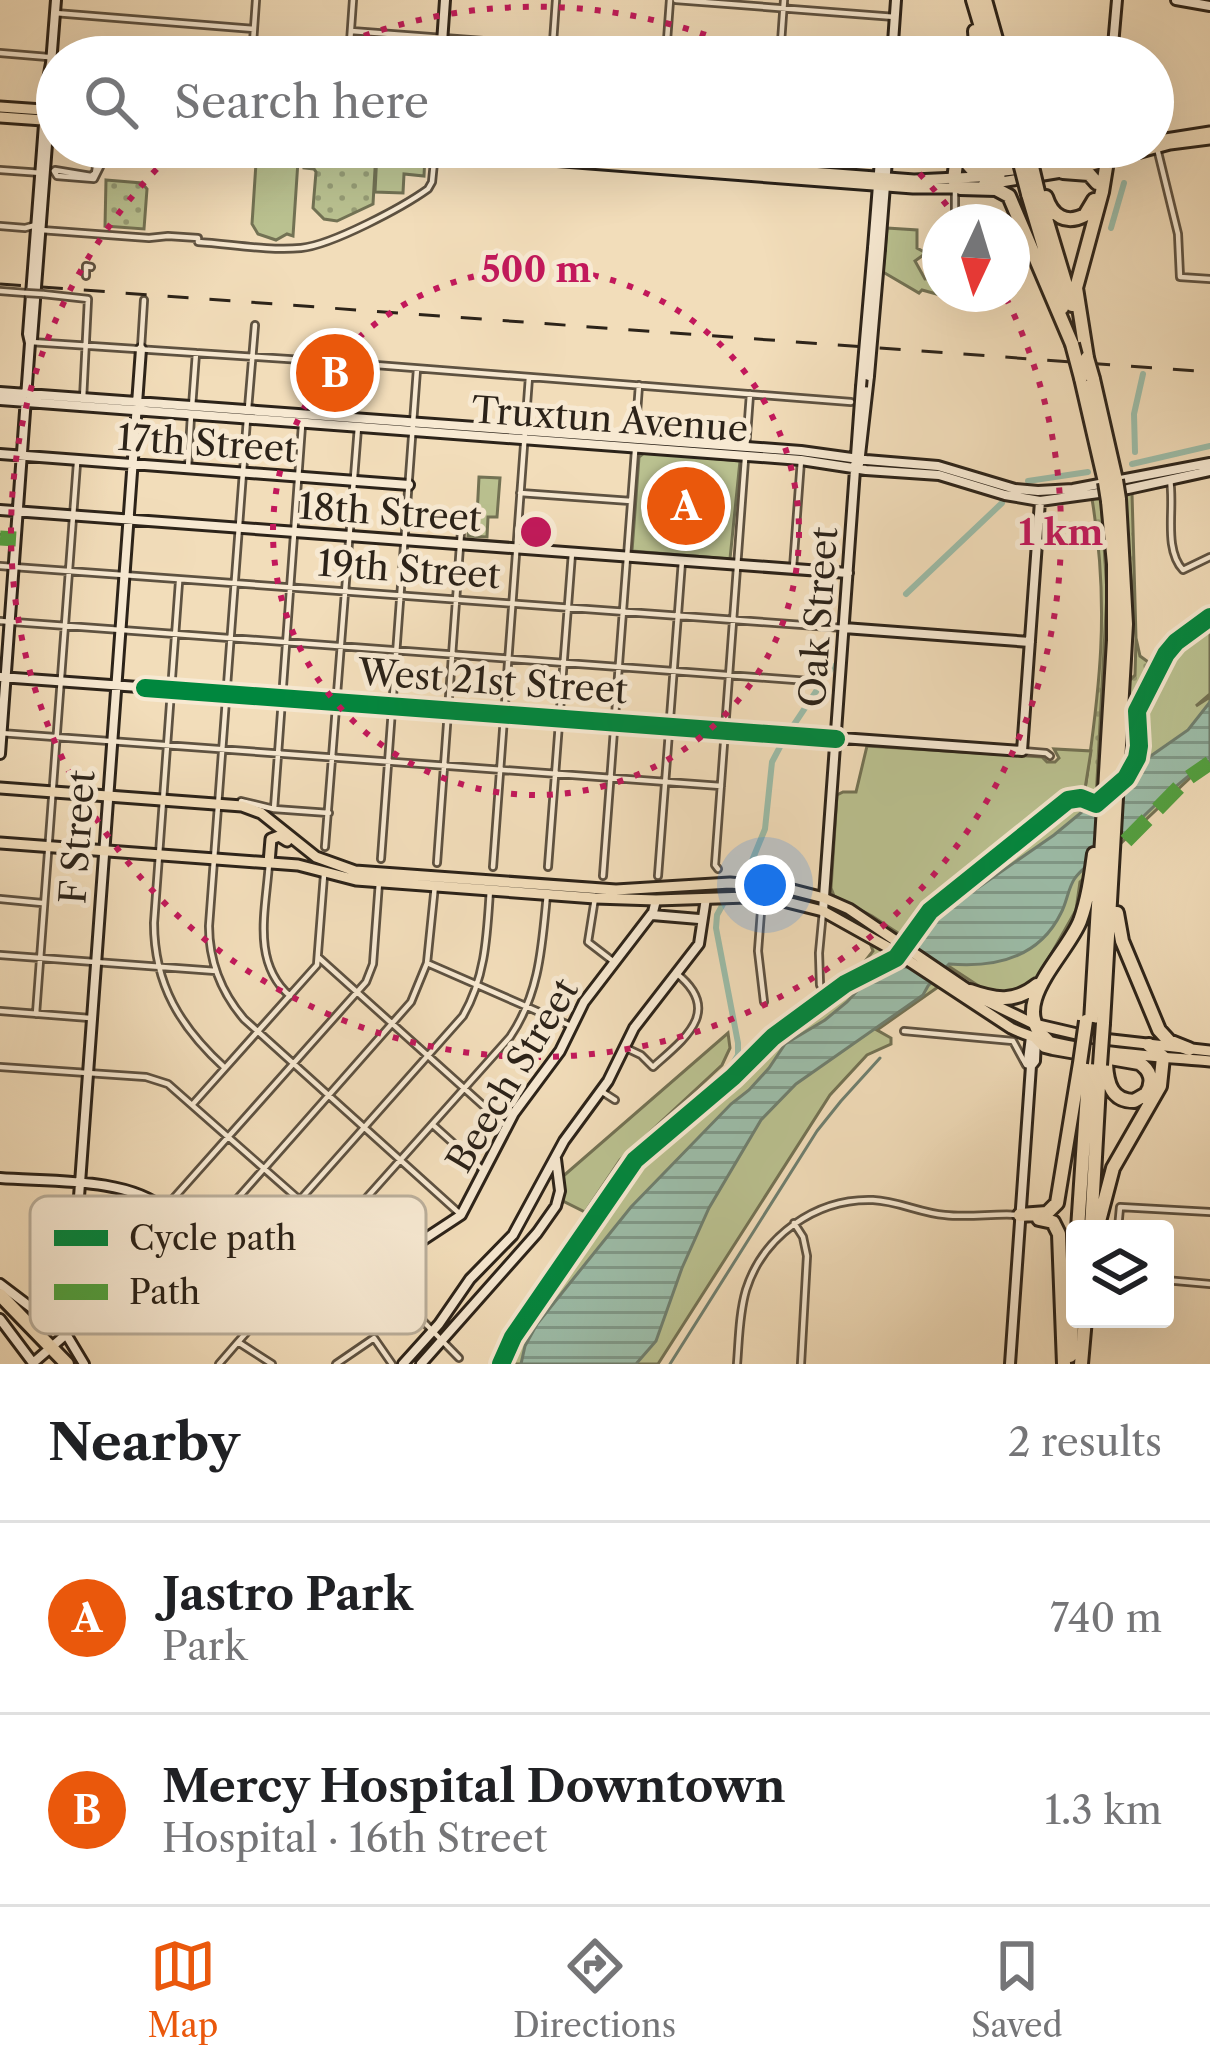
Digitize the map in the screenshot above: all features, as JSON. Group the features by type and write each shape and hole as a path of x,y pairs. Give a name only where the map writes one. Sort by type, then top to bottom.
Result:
{"highway":[{"path":"972,0 975,36"},
{"path":"972,0 983,36"},
{"path":"985,0 995,36"},
{"path":"960,168 959,184 996,189 1010,196 1069,314"},
{"path":"1022,168 1034,192 1069,314 1072,344 1087,379 1113,500 1112,777 1121,941 1160,1030 1173,1043 1189,1049"},
{"path":"1034,192 1054,213 1072,220 1088,212 1100,168"},
{"path":"1069,314 1102,192 1103,168"},
{"path":"1063,172 1089,174 1097,183"},
{"path":"1034,192 1034,216 1087,358 1087,379"},
{"path":"1094,1220 1096,838 1112,777"},
{"path":"1079,1220 1114,858"},
{"path":"1094,888 1032,1004 1045,1046 1139,1063 1151,1078 1146,1094 1134,1101 1118,1097 1094,1064"},
{"path":"970,991 1007,999 1023,995 1042,981"},
{"path":"1097,1220 1113,1168 1160,1086 1162,1057 1149,1045"},
{"path":"1020,1215 1047,1213 1057,1203 1094,1064"},
{"path":"1020,1215 1048,1220 1059,1232 1066,1364"},
{"path":"1,1295 30,1328"},
{"path":"1066,1364 1070,1328"},
{"path":"1081,1364 1084,1328"},
{"path":"35,1334 67,1364"},
{"path":"48,1349 56,1364"}],"main road":[{"path":"0,107 36,113"},
{"path":"0,117 36,116"},
{"path":"1174,140 1210,135"},
{"path":"708,168 959,184 1074,168"},
{"path":"959,184 1001,168"},
{"path":"959,184 1049,168"},
{"path":"0,788 255,810 308,852 339,867"},
{"path":"268,863 270,841 276,836 316,863 360,872 616,890 764,884 849,909 1011,1028 1162,1057 1210,1061"},
{"path":"0,843 308,866 350,879 595,898 762,898 823,911 892,943"},
{"path":"656,900 661,893 683,887"},
{"path":"951,983 1039,1033 1210,1051"}],"street":[{"path":"44,0 56,0 54,36"},
{"path":"253,36 256,0"},
{"path":"351,36 353,0"},
{"path":"442,36 445,0"},
{"path":"554,36 556,0"},
{"path":"668,36 673,0 784,4 895,17"},
{"path":"895,36 896,0"},
{"path":"1114,36 1117,0"},
{"path":"1176,0 1204,3"},
{"path":"782,36 784,4"},
{"path":"55,13 254,28"},
{"path":"351,31 427,36"},
{"path":"0,53 36,59"},
{"path":"44,168 28,334 32,339 858,406"},
{"path":"95,168 92,175 58,169 54,173 92,180 100,168"},
{"path":"0,226 311,246 428,189 433,168"},
{"path":"771,168 771,173"},
{"name":"Oak Street","path":"820,986 858,406 883,168"},
{"path":"1161,168 1178,234 1180,277 1210,279"},
{"path":"0,170 43,173"},
{"path":"38,230 43,173"},
{"path":"957,204 959,184"},
{"path":"86,276 86,266 92,267"},
{"path":"0,291 88,299 83,399"},
{"name":"F Street","path":"79,1196 144,300"},
{"path":"255,325 209,937 216,971 232,1005 257,1032 461,1215"},
{"path":"0,754 5,622 14,567 32,339"},
{"path":"188,468 196,353"},
{"path":"381,860 417,369"},
{"path":"493,867 529,377"},
{"path":"603,876 639,386"},
{"path":"718,869 750,394"},
{"name":"Truxtun Avenue","path":"0,396 358,427 413,427"},
{"name":"Truxtun Avenue","path":"26,399 83,399 136,407"},
{"name":"Truxtun Avenue","path":"247,415 313,415 801,460 951,468 1039,491 1210,466"},
{"path":"274,809 299,422 313,415"},
{"path":"325,847 358,427"},
{"name":"Truxtun Avenue","path":"746,452 801,451 939,475 1040,501 1170,480 1173,475 1210,466"},
{"name":"17th Street","path":"0,454 409,485"},
{"path":"36,1014 77,460"},
{"path":"793,569 801,460"},
{"path":"939,475 962,476 1001,490 1007,486"},
{"path":"1170,480 1172,548 1178,566 1183,570 1210,557"},
{"path":"520,493 631,501"},
{"path":"1022,751 1040,501"},
{"name":"18th Street","path":"0,510 848,573"},
{"path":"437,863 462,518"},
{"path":"0,538 16,539"},
{"path":"548,867 572,553"},
{"path":"658,876 682,561"},
{"name":"19th Street","path":"0,566 1030,642"},
{"path":"179,579 154,934 166,992 196,1041 225,1068"},
{"path":"5,622 808,681"},
{"name":"West 21st Street","path":"3,677 1050,756"},
{"path":"1,733 721,786"},
{"path":"241,800 274,809 329,813"},
{"path":"268,863 264,952 273,979 290,996"},
{"path":"193,1104 317,965 325,871"},
{"path":"176,1196 366,982 373,964 379,882"},
{"path":"240,1196 417,992 428,963 435,885"},
{"path":"305,1196 458,1024 478,986 490,889"},
{"path":"368,1196 510,1037 527,1007 539,969 547,894"},
{"path":"595,898 588,942 614,962"},
{"path":"701,936 703,898"},
{"path":"403,1364 433,1331 460,1285 506,1244 570,1132 601,1091 634,1028 697,947 703,898"},
{"path":"762,898 758,951 764,1002"},
{"path":"0,899 44,903"},
{"name":"Beech Street","path":"426,1240 461,1215 507,1127 560,1051 584,1002 650,915 656,900"},
{"path":"650,915 699,919"},
{"path":"0,956 216,971"},
{"path":"318,957 507,1127"},
{"path":"428,963 572,1027"},
{"path":"624,1047 653,1067 694,1028 696,996 676,973"},
{"path":"0,1011 91,1018"},
{"path":"904,1031 1013,1041 1031,1066"},
{"path":"1010,1364 1031,1066 1039,1033"},
{"path":"0,1066 155,1079 175,1088 296,1196"},
{"path":"601,1091 615,1100"},
{"path":"433,1125 484,1171"},
{"path":"421,1364 483,1304 556,1206 560,1195 556,1158"},
{"path":"545,1174 559,1180"},
{"path":"0,1178 125,1188 146,1196"},
{"path":"737,1364 742,1306 751,1277 767,1250 794,1223 820,1209 864,1200 948,1216 1020,1215"},
{"path":"1119,1220 1120,1208 1210,1213"},
{"path":"794,1223 807,1256 801,1364"},
{"path":"506,1244 517,1253"},
{"path":"1174,1281 1210,1283"},
{"path":"1,1295 30,1312"},
{"path":"0,1319 34,1364 66,1334 84,1364"},
{"path":"426,1324 459,1358"},
{"path":"219,1364 245,1334"},
{"path":"336,1364 374,1338 392,1364"},
{"path":"238,1342 272,1364"}],"shaded area":[{"path":"256,168 298,168 293,236 276,240 258,234 252,224"},
{"path":"304,168 375,168 373,204 337,221 324,219 313,208 314,169"},
{"path":"376,168 424,168 424,176 404,174 403,193 375,192"},
{"path":"106,180 142,183 147,189 144,229 105,226"},
{"path":"887,228 917,230 922,256 915,261 922,274 922,290 919,293 883,272"},
{"path":"645,452 740,461 730,559 632,551 639,457"},
{"path":"479,477 500,478 497,517 488,517 487,537 468,536 469,516 477,516"},
{"path":"1132,493 1136,638 1124,495"},
{"path":"1101,498 1107,593 1096,799 1084,796 1102,612 1092,499"},
{"path":"1210,611 1210,694 1196,706 1210,697 1210,767 1190,778 1080,882 1076,910 1036,981 1016,994 991,994 834,896 837,795 856,792 867,746 1042,757 1047,762 1059,758 1054,749 1091,751 1084,795 1096,799 1132,761 1135,707 1160,645"},
{"path":"1136,638 1140,656 1151,664 1135,707 1136,743 1126,772 1129,681 1135,675"},
{"path":"1210,702 1210,760 1080,872 1061,913 1041,941 999,961 949,964 923,995 796,1084 761,1120 709,1208 656,1341 636,1364 521,1364 537,1324 631,1207 749,1090 785,1044 847,1002 887,958 956,903 1054,835 1188,730"},
{"path":"870,943 938,987 877,1030 891,1038 891,1044 867,1055 830,1095 658,1364 498,1364 509,1339 631,1159 770,1036 859,969 873,951"},
{"path":"728,1033 730,1048 722,1065 620,1160 585,1212 561,1200 561,1178"}],"waterway":[{"path":"1111,228 1124,183"},
{"path":"1135,452 1134,414 1143,374"},
{"path":"1132,464 1210,446"},
{"path":"1028,481 1088,472"},
{"path":"906,594 1002,503"},
{"path":"791,729 833,666"},
{"path":"747,873 765,829 772,762 782,743"},
{"path":"493,1364 506,1334 628,1157 729,1070 738,1055 716,928 723,904"},
{"path":"670,1364 817,1131 880,1058"}],"railway":[{"path":"0,284 1210,372"}],"marked path":[{"path":"0,538 16,539"},
{"path":"1126,841 1188,778 1210,763"}],"cycle path":[{"path":"501,1364 513,1337 635,1160 773,1037 845,984 896,958 930,911 1068,800 1081,798 1096,804 1126,778 1139,746 1137,711 1166,654 1210,617"},
{"path":"145,688 836,739"}],"place":[{"name":"Mercy Hospital Downtown","path":"335,373"},
{"name":"Jastro Park","path":"686,506"}]}
